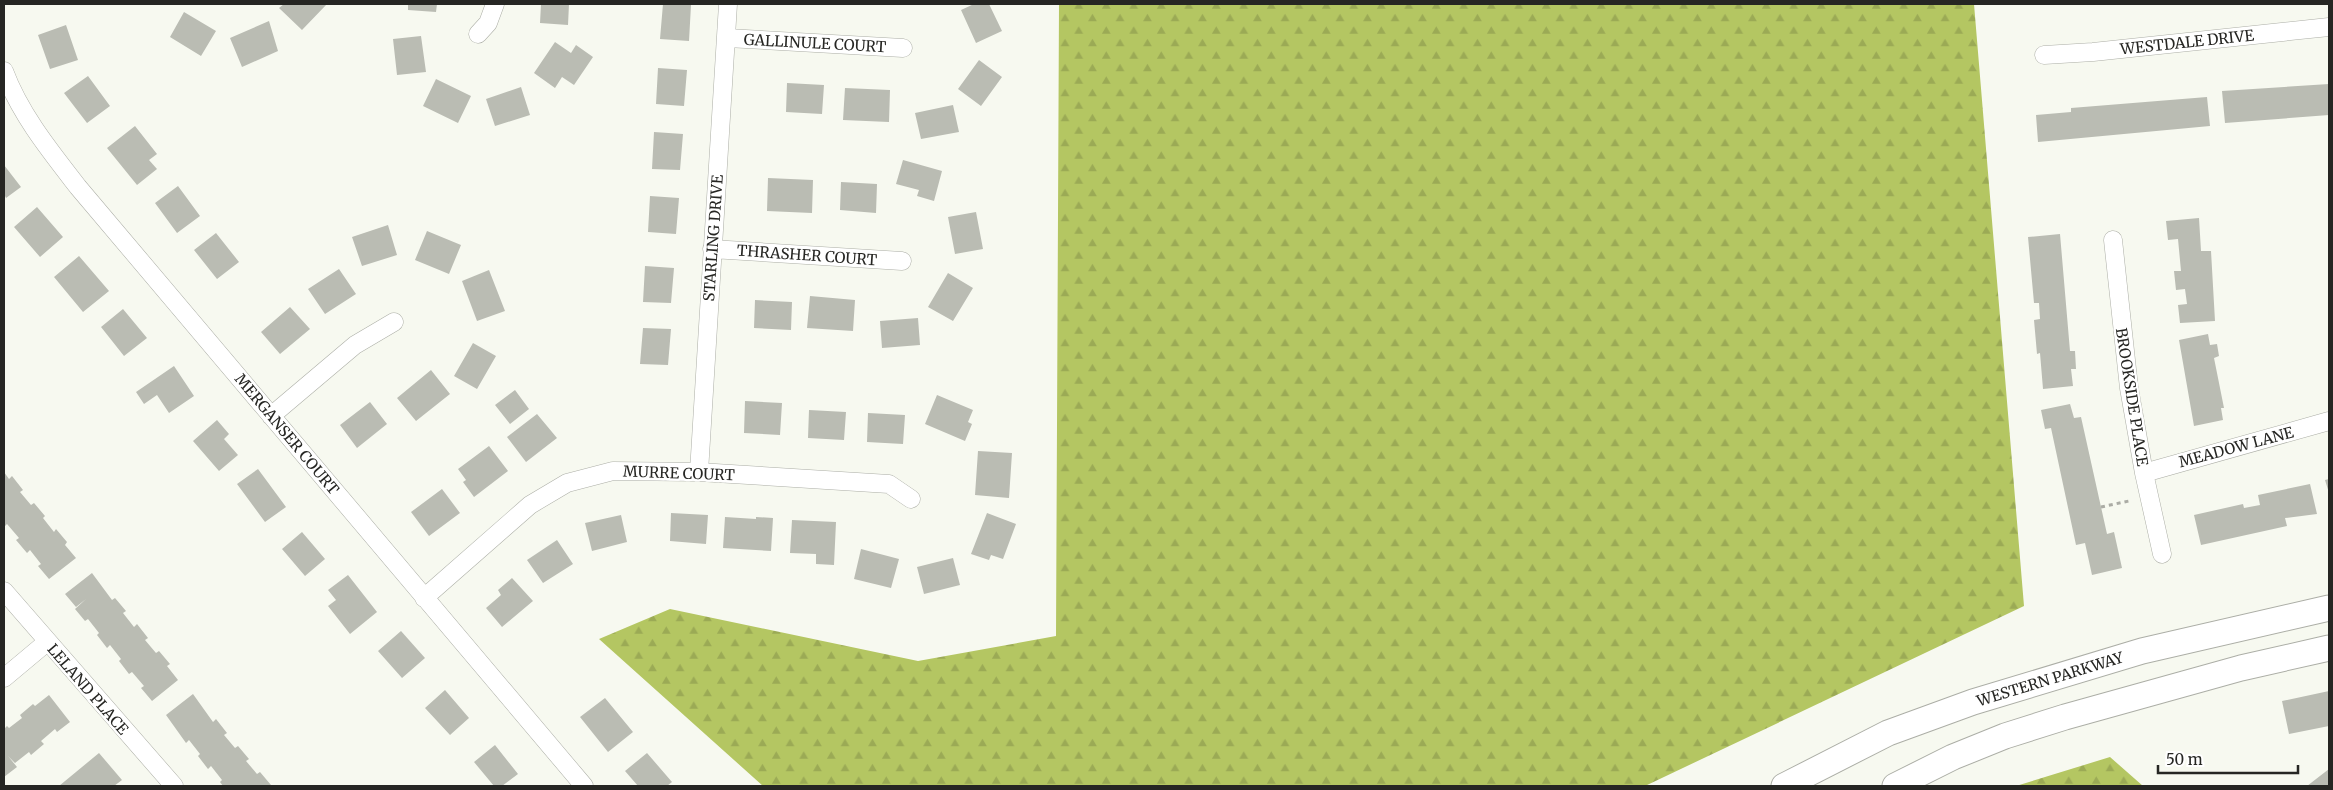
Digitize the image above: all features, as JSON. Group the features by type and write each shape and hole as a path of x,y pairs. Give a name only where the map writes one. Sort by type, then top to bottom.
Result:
{"main road":[{"name":"WESTERN PARKWAY","path":"1784,786 1888,733 1973,702 2142,651 2329,608"},
{"path":"1896,786 1970,750 2005,736 2065,717 2241,668 2329,648"}],"street":[{"path":"478,34 488,23 495,4"},
{"name":"STARLING DRIVE","path":"699,472 728,4"},
{"name":"WESTDALE DRIVE","path":"2044,55 2093,52 2329,27"},
{"name":"GALLINULE COURT","path":"727,38 903,48"},
{"name":"MERGANSER COURT","path":"4,71 9,85 45,144 78,187 584,786"},
{"name":"BROOKSIDE PLACE","path":"2112,240 2129,388 2144,473 2162,554"},
{"name":"THRASHER COURT","path":"712,249 902,261"},
{"path":"272,416 355,345 394,322"},
{"name":"MEADOW LANE","path":"2144,473 2329,421"},
{"name":"MURRE COURT","path":"424,598 530,505 567,483 613,471 699,472 888,484 910,499"},
{"name":"LELAND PLACE","path":"4,591 172,786"},
{"path":"4,678 47,642"}],"path":[{"path":"2101,507 2129,501"}],"green space":[{"path":"1059,4 1974,4 2024,606 1645,786 763,786 599,639 670,609 918,661 1056,636"},
{"path":"2110,757 2143,786 2016,786"}],"building":[{"path":"284,4 327,4 302,30 279,8"},
{"path":"408,4 437,4 436,12 408,10"},
{"path":"541,4 569,4 568,25 540,23"},
{"path":"663,4 691,5 689,41 660,39"},
{"path":"974,4 989,4 1002,31 976,43 961,10"},
{"path":"184,12 216,31 201,56 170,37"},
{"path":"269,21 278,51 242,67 230,38"},
{"path":"66,25 78,60 50,69 38,35"},
{"path":"421,36 426,72 397,75 393,39"},
{"path":"555,42 571,53 576,45 593,57 574,85 562,77 555,88 534,73"},
{"path":"979,60 1002,77 981,106 958,89"},
{"path":"658,68 687,70 684,106 656,104"},
{"path":"88,76 110,106 87,123 64,93"},
{"path":"436,79 471,96 458,123 423,106"},
{"path":"787,83 824,85 822,114 786,112"},
{"path":"2329,84 2329,115 2225,123 2222,91"},
{"path":"521,87 530,115 495,126 486,99"},
{"path":"845,88 890,90 889,122 843,120"},
{"path":"2207,97 2210,126 2038,142 2036,115 2071,112 2071,108"},
{"path":"953,105 959,132 921,139 915,113"},
{"path":"135,126 157,154 149,160 157,169 137,185 107,148"},
{"path":"654,132 683,134 680,170 652,169"},
{"path":"903,160 942,171 934,201 917,196 919,190 896,184"},
{"path":"4,165 21,187 6,198 4,194"},
{"path":"768,178 813,180 812,213 767,211"},
{"path":"841,182 877,184 876,213 840,210"},
{"path":"178,186 200,216 177,233 155,203"},
{"path":"650,196 679,198 676,234 648,232"},
{"path":"37,207 63,237 40,257 14,227"},
{"path":"976,212 983,249 955,254 948,217"},
{"path":"2199,218 2201,251 2211,251 2215,321 2180,323 2178,305 2187,304 2185,289 2176,290 2174,271 2181,271 2178,239 2168,240 2166,221"},
{"path":"388,225 397,255 362,266 352,237"},
{"path":"427,231 461,245 449,274 415,260"},
{"path":"216,233 239,262 217,279 194,250"},
{"path":"2060,234 2070,351 2075,351 2076,369 2071,369 2073,386 2043,389 2040,353 2037,354 2034,320 2040,319 2039,303 2034,303 2028,237"},
{"path":"79,256 109,291 83,312 54,277"},
{"path":"645,266 674,268 671,303 643,302"},
{"path":"339,269 356,294 325,314 308,289"},
{"path":"489,270 505,311 477,321 462,281"},
{"path":"948,273 973,288 953,321 928,307"},
{"path":"810,296 855,300 853,331 807,328"},
{"path":"755,300 792,302 791,330 754,328"},
{"path":"290,307 310,329 280,354 261,332"},
{"path":"123,309 147,338 124,356 101,327"},
{"path":"918,318 920,345 882,348 880,321"},
{"path":"643,328 671,329 668,365 640,364"},
{"path":"2208,334 2210,345 2217,344 2219,356 2214,358 2224,408 2221,408 2223,420 2194,426 2179,340"},
{"path":"473,343 496,356 477,389 454,376"},
{"path":"174,366 194,396 169,413 157,395 144,404 136,392"},
{"path":"431,370 450,394 416,421 397,398"},
{"path":"515,390 529,409 510,424 495,405"},
{"path":"937,395 973,410 968,422 972,424 965,441 925,424"},
{"path":"745,401 782,403 780,435 744,433"},
{"path":"370,402 387,424 357,448 340,425"},
{"path":"2070,404 2074,418 2081,417 2107,534 2114,532 2122,568 2092,575 2085,543 2076,545 2051,428 2045,429 2041,410"},
{"path":"809,410 846,412 844,440 808,438"},
{"path":"868,413 905,415 903,444 867,442"},
{"path":"537,414 557,438 526,462 507,437"},
{"path":"217,420 229,434 224,439 238,455 219,471 193,441"},
{"path":"489,446 508,471 474,497 463,482 466,480 458,469"},
{"path":"978,451 1012,453 1009,498 975,495"},
{"path":"258,469 286,507 265,522 237,484"},
{"path":"4,472 9,479 12,476 23,490 20,492 31,505 34,503 45,516 43,518 54,532 56,529 67,542 65,545 76,558 49,579 38,566 41,564 30,550 27,553 16,540 19,538 7,524 4,527"},
{"path":"2329,479 2329,493 2325,480"},
{"path":"2310,484 2317,514 2285,518 2287,526 2201,545 2194,515 2243,504 2244,508 2260,505 2258,495"},
{"path":"442,489 460,513 429,536 411,512"},
{"path":"671,513 708,515 706,544 670,541"},
{"path":"987,513 1016,524 1003,559 991,555 989,560 971,554"},
{"path":"621,515 627,542 592,551 585,523"},
{"path":"725,517 773,518 771,551 723,548"},
{"path":"792,520 836,522 834,565 816,564 816,554 790,553"},
{"path":"302,532 325,559 305,576 282,549"},
{"path":"557,540 573,564 543,583 527,560"},
{"path":"861,549 899,559 891,588 854,579"},
{"path":"953,558 960,585 924,594 917,567"},
{"path":"92,573 112,600 115,598 126,611 123,613 134,627 137,624 148,638 145,640 156,653 159,651 170,664 167,666 178,680 152,701 141,688 144,686 132,672 129,674 119,661 121,659 110,645 107,648 97,635 99,633 88,619 85,621 75,609 86,599 76,607 65,594"},
{"path":"348,575 377,612 350,634 328,606 336,600 328,590"},
{"path":"512,578 533,601 502,627 486,608 501,595 498,590"},
{"path":"401,631 425,658 402,678 378,651"},
{"path":"445,690 469,718 450,735 425,708"},
{"path":"2329,691 2329,726 2289,734 2282,701"},
{"path":"193,694 213,722 216,719 227,733 224,735 235,748 238,746 249,759 246,761 257,774 260,772 271,785 223,786 220,782 222,780 211,766 208,769 198,756 200,754 189,740 186,743 166,715"},
{"path":"49,695 70,722 57,732 55,729 41,741 44,744 31,755 29,752 15,763 8,756 17,767 4,777 4,729 7,726 9,728 22,718 20,715 33,704 35,706"},
{"path":"605,698 633,732 608,752 580,717"},
{"path":"495,745 518,774 502,786 494,786 474,762"},
{"path":"99,753 122,780 114,786 59,786"},
{"path":"647,753 672,782 667,786 638,786 625,771"},
{"path":"2329,769 2329,786 2307,786"}]}
